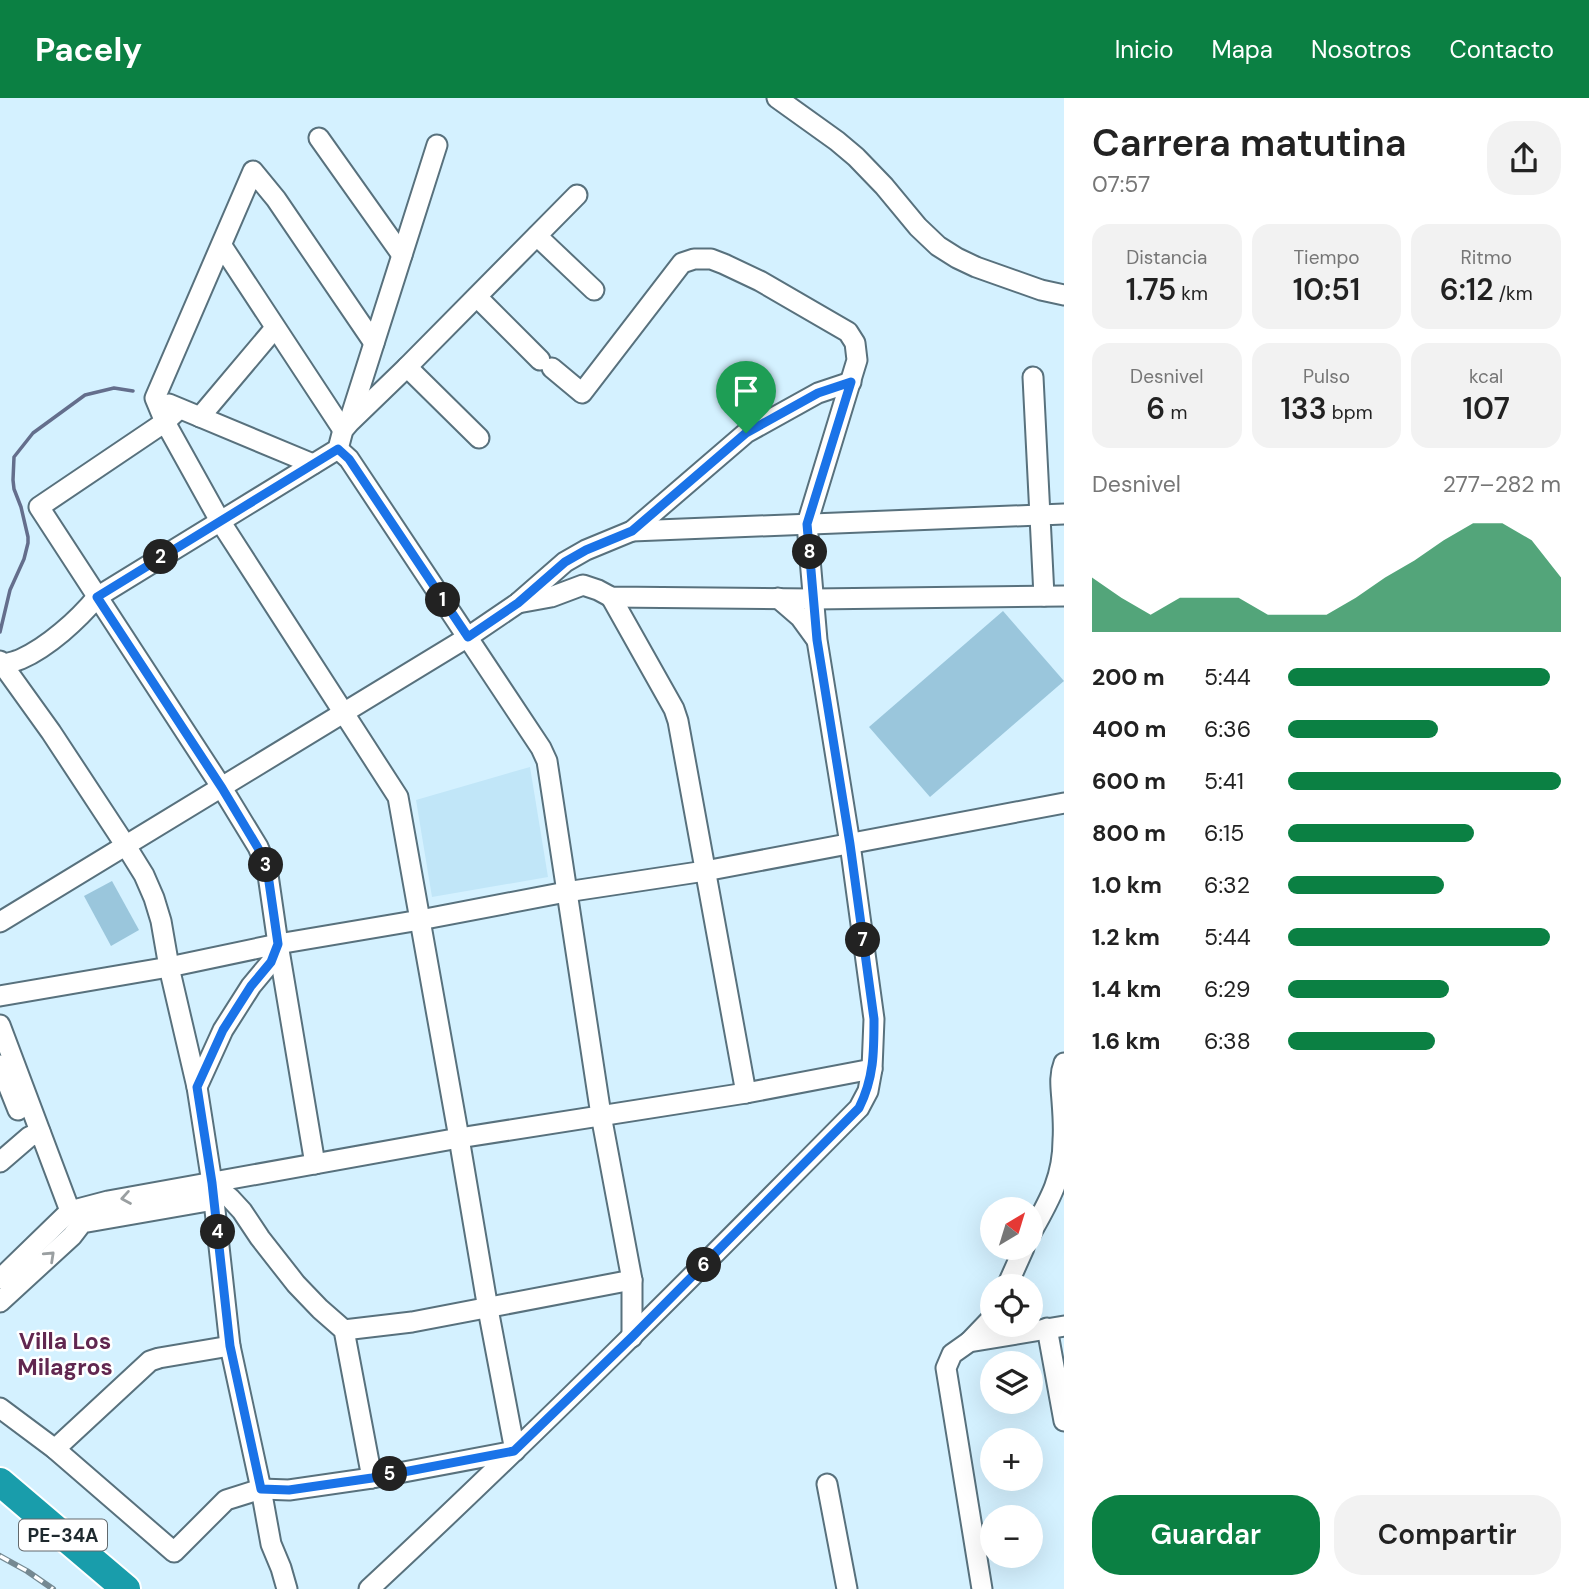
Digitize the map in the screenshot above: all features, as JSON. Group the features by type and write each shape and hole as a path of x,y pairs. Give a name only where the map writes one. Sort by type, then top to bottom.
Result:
{"highway":[{"name":"PE-34A","path":"0,1482 126,1589"}],"street":[{"path":"777,98 856,157 938,246 976,267 1041,290 1064,295"},
{"path":"319,138 402,255"},
{"path":"343,434 436,145"},
{"path":"374,342 276,199 253,171 155,398 172,415 220,521 398,797 514,1451"},
{"path":"286,1589 281,1567 271,1544 231,1351 207,1190 197,1087 154,898 126,846 51,732 1,664 19,660 38,649 82,616 97,597 313,464 577,195"},
{"path":"537,236 594,290"},
{"path":"222,246 343,434 349,459 541,748 547,761 601,1115 632,1280 632,1337"},
{"path":"369,1589 632,1337 859,1108 868,1091 872,1069 874,1019 850,844 817,640 807,524 857,360 855,343 848,332 760,281 711,259 694,259 682,263 582,393 546,364 477,297"},
{"path":"200,417 275,328"},
{"path":"407,367 479,438"},
{"path":"518,603 551,597 583,585 611,597 1054,596 1040,514 1033,377"},
{"path":"0,922 468,637 518,603 565,562 632,531 746,433 818,393 851,382"},
{"path":"313,464 200,417 172,415 39,507 222,788 267,868 315,1164"},
{"path":"632,531 1064,514"},
{"path":"611,597 674,709 678,721 746,1093"},
{"path":"778,598 800,617 817,640"},
{"path":"0,996 566,892 705,871 1064,803"},
{"path":"197,1087 223,1030 251,986 271,962 278,944"},
{"path":"0,1025 4,1060 65,1216"},
{"path":"1043,1212 1060,1173 1063,1142 1060,1080 1064,1063"},
{"path":"0,1302 72,1236 82,1223 315,1164 746,1093 872,1069"},
{"path":"0,1162 34,1135"},
{"path":"0,1279 65,1216 108,1201 207,1190 230,1198 296,1284 344,1331 372,1478"},
{"path":"344,1331 488,1309 632,1280"},
{"path":"969,1342 1055,1327 1064,1421"},
{"path":"980,1331 952,1354 946,1368 982,1589"},
{"path":"59,1453 149,1361 231,1351"},
{"path":"0,1408 59,1453 174,1552 226,1500 261,1489 289,1490 372,1478 514,1451"},
{"path":"827,1485 847,1589"}],"shaded area":[{"path":"1003,611 1064,681 930,797 869,727"},
{"path":"530,767 548,877 432,897 416,800"},
{"path":"112,881 139,930 111,946 84,896"}],"waterway":[{"path":"0,632 10,590 28,543 21,507 14,489 14,457 33,433 85,395 114,388 133,391"}],"railway":[{"path":"0,1556 53,1589"}],"district":[{"name":"Villa Los Milagros","path":"65,1354"}],"route":[{"path":"851,382 807,524 817,640 850,844 874,1019 872,1069 868,1091 859,1108 632,1337 514,1451 372,1478 289,1490 261,1489 230,1346 212,1183 197,1087 223,1030 251,986 271,962 278,944 267,868 222,788 97,597 338,449 349,459 468,637 518,603 565,562 632,531 746,433 818,393 851,382"}]}
